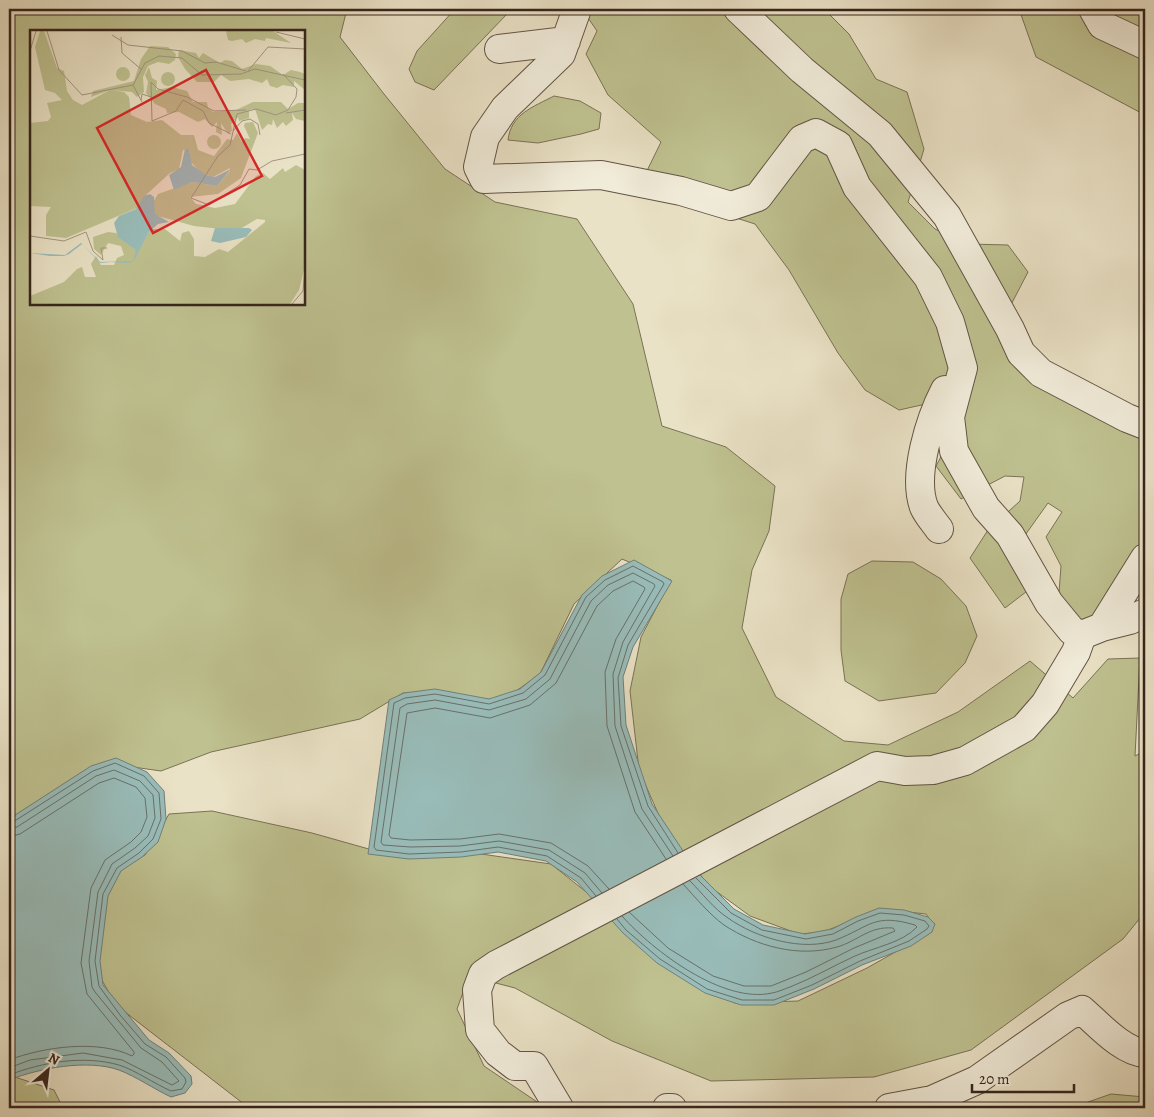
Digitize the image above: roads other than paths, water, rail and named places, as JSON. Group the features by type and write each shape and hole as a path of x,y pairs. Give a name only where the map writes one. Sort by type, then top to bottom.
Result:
{"lane":[{"path":"738,9 802,70 880,134 947,216 1010,329 1021,353 1041,373 1127,418 1145,425"},
{"path":"1092,9 1102,25 1145,45"},
{"path":"499,48 567,21"},
{"path":"567,21 561,54 505,108 485,137 478,167 484,179 602,175 681,191 730,206 758,197 802,139 816,133 838,145 857,187 928,277 950,322 963,368 950,417 954,451 986,508 1010,535 1049,603 1072,631 1092,631 1130,620 1145,613"},
{"path":"939,529 924,508 919,486 928,431 944,392 961,362"},
{"path":"559,1108 534,1066 515,1066 498,1053 480,1030 477,990 483,974 496,965 877,766 905,771 933,770 965,761 1024,728 1045,704 1076,652 1145,558"},
{"path":"888,1108 932,1100 977,1080 1068,1016 1082,1010 1115,1039 1138,1053 1145,1053"},
{"path":"667,1108 672,1108"}],"water":[{"path":"634,560 672,581 633,647 623,677 626,725 652,804 697,872 734,909 763,925 805,934 832,929 879,908 904,910 928,917 935,924 932,932 911,946 862,965 814,989 774,1005 741,1005 705,993 657,963 623,933 577,882 546,861 498,852 461,857 409,859 368,854 389,700 404,693 435,689 489,699 520,689 541,672 582,595 602,576"},
{"path":"116,758 147,772 164,791 166,819 158,842 142,857 121,871 108,896 100,961 103,985 149,1040 169,1053 191,1076 192,1084 185,1093 171,1097 119,1070 93,1065 64,1066 9,1080 9,819 91,766"}]}
